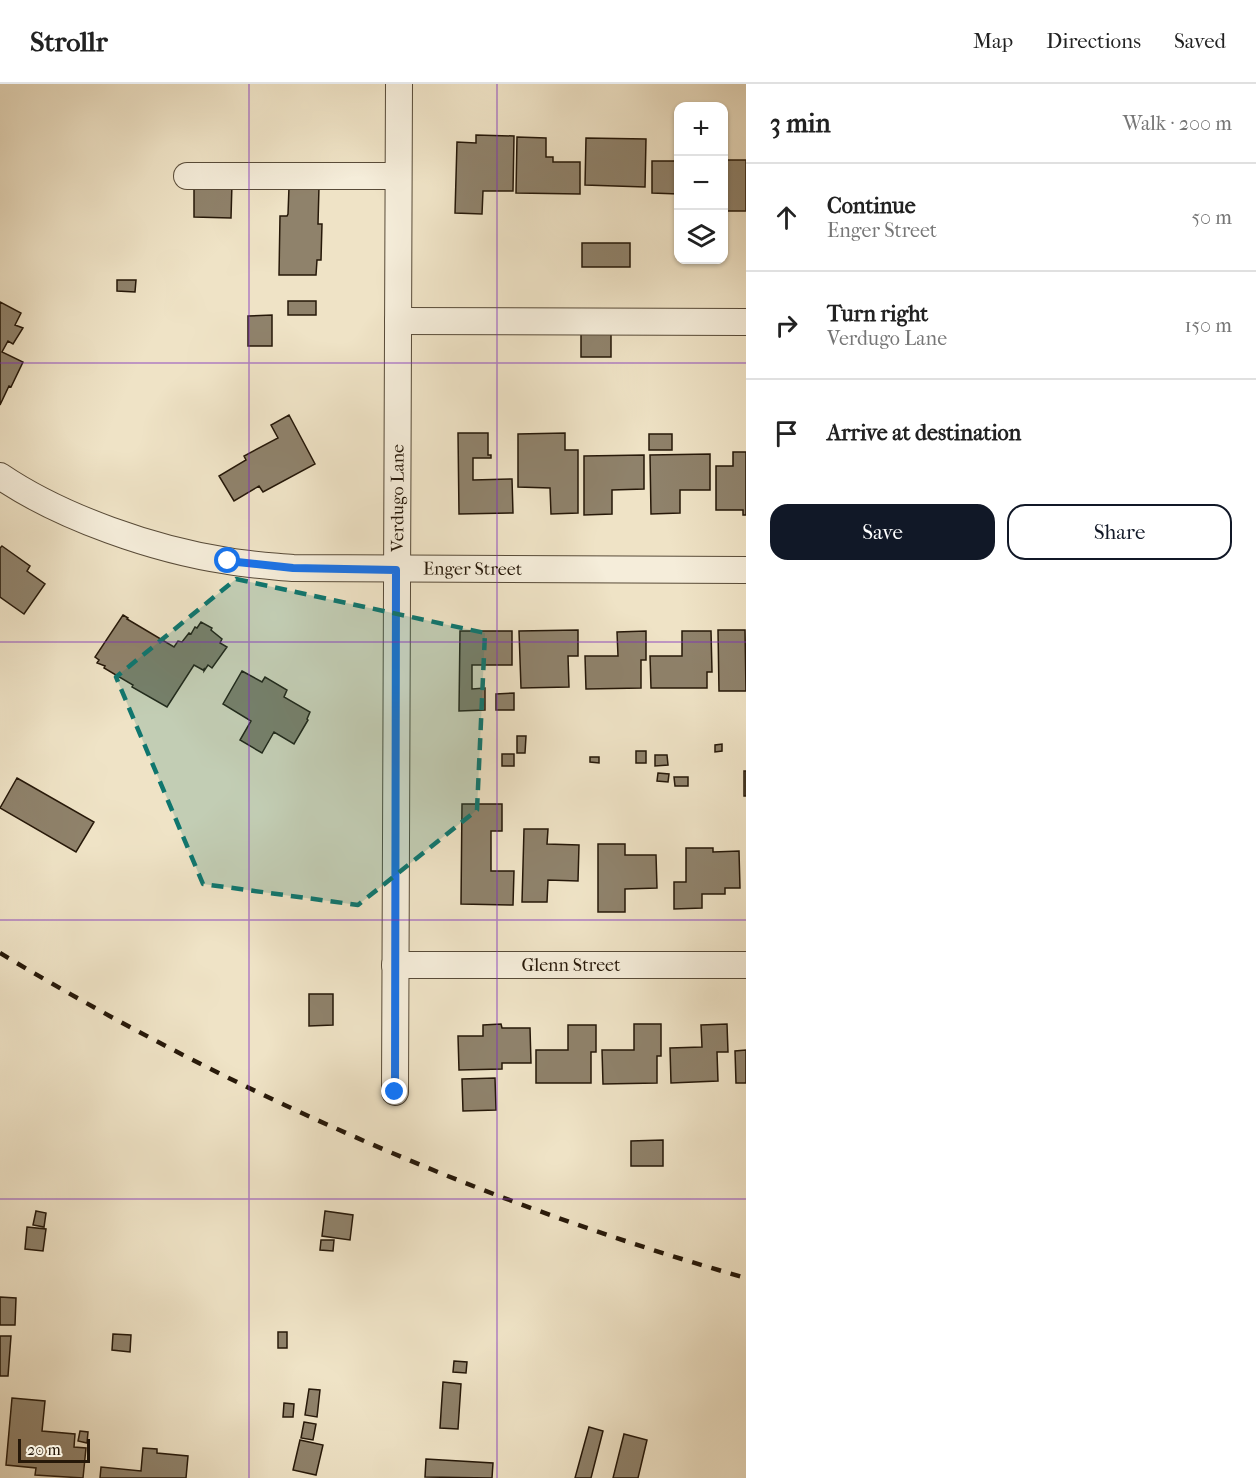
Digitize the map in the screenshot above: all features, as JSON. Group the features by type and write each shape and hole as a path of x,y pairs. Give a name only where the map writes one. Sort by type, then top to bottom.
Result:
{"street":[{"name":"Verdugo Lane","path":"395,1092 399,84"},
{"path":"187,176 398,176"},
{"path":"398,321 746,322"},
{"name":"Enger Street","path":"0,476 62,510 112,531 174,550 228,561 293,568 396,570 746,570"},
{"name":"Glenn Street","path":"395,965 746,965"}],"highlighted area":[{"path":"236,579 485,633 477,810 358,905 203,884 116,677"}],"building":[{"path":"476,135 514,136 513,191 483,191 482,214 455,213 457,142 476,143"},
{"path":"517,137 546,138 546,157 553,157 553,162 580,162 580,194 516,193"},
{"path":"586,138 646,139 645,187 585,185"},
{"path":"728,160 746,160 746,211 728,211"},
{"path":"652,161 674,161 674,194 652,193"},
{"path":"194,183 232,183 231,218 194,217"},
{"path":"289,187 319,187 318,224 322,224 321,260 317,260 316,275 279,275 280,216 288,214"},
{"path":"582,243 630,243 630,267 582,267"},
{"path":"117,280 136,280 135,292 117,291"},
{"path":"288,301 316,301 316,315 288,315"},
{"path":"0,302 21,313 15,325 23,328 13,344 8,341 2,352 23,362 0,405"},
{"path":"272,315 272,346 248,346 248,316"},
{"path":"581,330 611,330 611,357 581,357"},
{"path":"289,415 315,464 263,492 259,486 234,501 219,476 246,460 244,456 278,438 271,425"},
{"path":"458,433 488,433 488,455 491,455 491,458 473,458 473,480 512,479 513,513 459,514"},
{"path":"565,433 565,450 578,450 578,513 551,514 550,488 518,487 518,434"},
{"path":"649,434 672,434 672,450 649,450"},
{"path":"733,452 746,452 746,515 743,515 743,510 716,510 716,466 733,466"},
{"path":"710,454 710,490 680,490 680,513 651,514 650,455"},
{"path":"644,455 644,489 612,490 612,514 584,515 584,456"},
{"path":"2,546 30,566 27,571 45,584 24,614 0,597 0,548"},
{"path":"123,615 174,647 178,641 182,642 189,633 191,634 201,622 212,628 211,630 222,639 220,643 227,647 212,668 208,665 204,671 194,665 167,707 97,663 99,660 95,657"},
{"path":"578,630 578,656 568,656 569,687 521,688 519,631"},
{"path":"718,630 745,630 746,691 719,691"},
{"path":"460,631 512,631 512,665 472,665 472,689 485,688 485,710 459,711"},
{"path":"646,631 646,660 641,660 641,688 586,689 585,656 618,656 617,632"},
{"path":"682,631 711,631 712,672 707,672 707,688 651,688 650,656 682,656"},
{"path":"242,671 262,682 265,677 287,690 284,697 310,712 294,744 274,732 262,753 240,740 251,721 223,704"},
{"path":"514,693 514,710 496,710 496,694"},
{"path":"517,736 526,736 525,753 517,753"},
{"path":"722,744 722,751 715,752 715,745"},
{"path":"636,751 646,751 646,763 636,763"},
{"path":"502,754 514,754 514,766 502,766"},
{"path":"655,755 667,755 668,765 655,766"},
{"path":"590,757 599,757 599,763 590,762"},
{"path":"744,771 746,771 746,796 744,796"},
{"path":"658,773 669,774 668,782 657,781"},
{"path":"674,777 688,777 688,786 675,786"},
{"path":"17,778 94,822 76,852 0,808"},
{"path":"462,804 502,804 502,831 491,831 491,871 514,871 513,905 461,904"},
{"path":"524,829 548,829 547,844 579,845 578,881 548,880 547,902 522,902"},
{"path":"598,844 625,844 625,855 656,855 657,888 625,889 625,912 598,912"},
{"path":"686,848 713,848 713,852 739,851 740,888 725,888 725,894 702,894 702,908 674,909 674,882 686,882"},
{"path":"309,994 333,994 333,1025 309,1026"},
{"path":"501,1024 502,1028 530,1028 531,1063 502,1063 502,1069 459,1070 458,1036 483,1036 483,1025"},
{"path":"634,1024 661,1024 661,1056 657,1056 657,1083 603,1084 602,1050 634,1050"},
{"path":"727,1024 728,1052 717,1052 718,1081 671,1083 670,1048 702,1047 701,1025"},
{"path":"568,1025 596,1025 596,1052 591,1052 591,1083 536,1083 536,1050 568,1050"},
{"path":"746,1050 746,1083 736,1083 735,1051"},
{"path":"495,1078 496,1110 463,1111 462,1079"},
{"path":"663,1140 663,1166 631,1166 631,1141"},
{"path":"36,1211 46,1213 44,1227 33,1225"},
{"path":"325,1211 353,1215 350,1240 322,1236"},
{"path":"27,1227 46,1229 43,1251 25,1249"},
{"path":"321,1240 334,1240 333,1251 320,1250"},
{"path":"0,1297 16,1298 15,1325 0,1325"},
{"path":"278,1332 287,1332 287,1348 278,1348"},
{"path":"113,1334 131,1335 130,1352 112,1350"},
{"path":"0,1336 11,1336 8,1376 0,1376"},
{"path":"454,1361 467,1362 466,1373 453,1372"},
{"path":"443,1382 461,1384 458,1429 440,1428"},
{"path":"309,1389 320,1390 317,1417 305,1415"},
{"path":"12,1398 45,1401 42,1431 75,1434 74,1447 86,1448 83,1478 35,1475 36,1468 6,1465"},
{"path":"284,1403 294,1404 293,1417 283,1417"},
{"path":"304,1422 316,1424 313,1440 301,1438"},
{"path":"589,1427 603,1431 591,1478 575,1478"},
{"path":"80,1431 88,1432 87,1443 78,1441"},
{"path":"624,1434 647,1440 638,1478 613,1478"},
{"path":"300,1440 323,1445 316,1475 293,1470"},
{"path":"143,1448 157,1449 157,1453 188,1456 186,1478 100,1478 101,1467 141,1471"},
{"path":"426,1459 493,1463 492,1478 425,1477"}],"railway":[{"path":"0,953 178,1052 270,1098 362,1140 457,1180 552,1216 649,1249 746,1278"}],"route":[{"path":"228,561 293,568 396,570 395,1092"}]}
